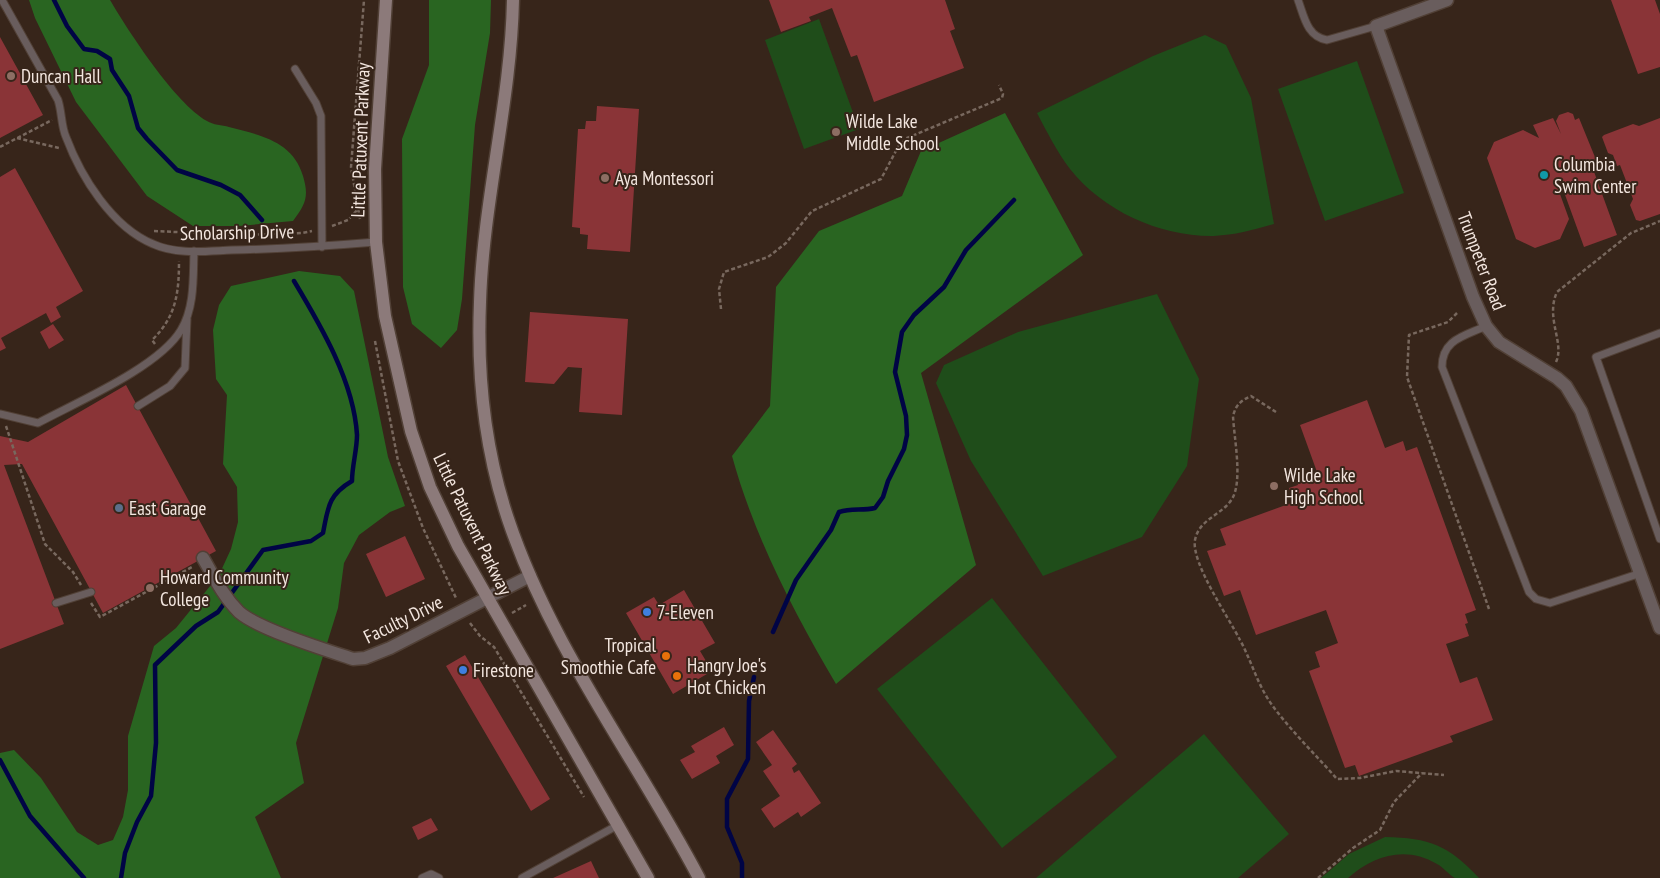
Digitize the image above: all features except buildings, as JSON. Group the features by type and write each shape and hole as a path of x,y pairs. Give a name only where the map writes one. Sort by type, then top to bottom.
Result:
{"main road":[{"name":"Little Patuxent Parkway","path":"386,0 375,169 376,242 385,316 411,431 430,487 486,597 648,878"},
{"name":"Little Patuxent Parkway","path":"513,0 509,63 486,228 480,301 479,352 485,413 494,468 508,520 530,576 565,648 699,878"}],"street":[{"path":"1376,26 1448,0"},
{"name":"Trumpeter Road","path":"1376,26 1473,298 1486,326 1499,342 1557,378 1574,397 1660,628"},
{"name":"Faculty Drive","path":"204,561 219,588 242,614 272,629 352,659 366,658 412,637 486,597 530,576"}],"lane":[{"name":"Scholarship Drive","path":"2,0 58,100 63,114 65,135 72,151 88,180 128,229 153,244 170,250 322,247 376,242"},
{"path":"1298,0 1309,28 1319,39 1327,40 1376,26"},
{"path":"295,69 316,103 321,116 322,247"},
{"path":"1,414 38,423 148,361 181,330 192,299 194,251"},
{"path":"138,406 170,386 186,368 187,314"},
{"path":"1486,326 1453,342 1445,348 1442,366 1529,592 1536,600 1550,603 1641,573"},
{"path":"1660,334 1596,357 1660,539"},
{"path":"56,603 89,593"},
{"path":"522,878 618,825"},
{"path":"422,878 431,874 439,878"}],"path":[{"path":"337,224 348,220 359,210 351,167 364,0"},
{"path":"721,309 719,289 724,272 768,257 786,243 812,211 881,179 898,147 907,138 1002,98 1003,94 999,85"},
{"path":"0,148 63,114"},
{"path":"17,138 72,151"},
{"path":"1554,365 1558,358 1551,304 1557,292 1632,233 1660,222"},
{"path":"154,231 240,235 311,231"},
{"path":"152,340 168,323 174,310 178,295 179,266"},
{"path":"1457,313 1448,322 1409,335 1407,377 1489,609"},
{"path":"1276,412 1251,396 1240,401 1235,408 1233,416 1238,476 1236,490 1232,500 1200,528 1195,542 1202,573 1241,642 1261,689 1273,706 1337,779 1396,771 1444,775"},
{"path":"1,414 46,544 73,572 89,593 100,617 204,561"},
{"path":"508,614 526,605"},
{"path":"469,621 480,636 494,647 586,800"},
{"path":"1318,878 1353,848 1380,830 1394,802 1422,773"}],"green space":[{"path":"29,0 110,0 154,66 194,112 212,123 252,133 274,141 292,155 303,176 306,189 305,200 301,210 293,221 239,226 193,226 147,196 76,102 35,18"},
{"path":"429,0 491,0 490,33 475,125 462,299 457,330 441,348 412,324 403,287 402,139 429,65"},
{"path":"819,19 859,129 804,149 765,40"},
{"path":"1205,35 1226,45 1251,98 1274,224 1229,235 1194,235 1174,232 1134,219 1116,209 1083,184 1070,169 1056,149 1037,113 1153,56"},
{"path":"1357,61 1404,193 1325,221 1278,89"},
{"path":"1005,113 1083,255 921,373 976,565 836,684 805,630 776,573 741,486 732,456 770,406 776,287 819,231 902,196 921,151"},
{"path":"299,271 340,276 354,291 388,457 405,506 390,512 359,535 344,563 338,608 296,743 304,783 255,817 281,878 0,878 0,753 14,750 41,778 77,832 98,845 113,840 123,817 128,790 128,736 154,646 176,628 219,575 231,549 238,522 237,487 223,464 227,395 216,379 213,330 219,305 231,286"},
{"path":"1157,294 1199,379 1187,466 1142,537 1043,576 971,461 936,383 944,365 1018,332"},
{"path":"992,598 1117,757 1002,848 877,689"},
{"path":"1204,734 1289,834 1238,878 1036,878"},
{"path":"1385,837 1414,839 1437,845 1458,858 1479,878 1455,878 1439,865 1425,858 1401,854 1379,859 1358,870 1348,878 1321,878 1349,854"}],"waterway":[{"path":"54,0 67,26 84,49 97,51 110,59 112,70 129,96 138,128 147,139 177,170 221,185 240,195 262,220"},
{"path":"773,632 796,580 831,530 839,512 875,508 883,497 888,481 904,449 907,435 906,416 895,372 902,332 914,315 944,287 966,250 1014,200"},
{"path":"121,878 125,853 137,822 151,796 156,743 155,665 196,626 218,612 263,550 311,541 323,533 330,503 338,492 352,481 357,435 350,395 325,336 294,281"},
{"path":"742,878 742,863 727,827 727,799 748,759 749,701 754,677"},
{"path":"0,760 30,816 84,878"}],"place":[{"name":"Duncan Hall","path":"11,76"},
{"name":"Wilde Lake Middle School","path":"836,132"},
{"name":"Columbia Swim Center","path":"1544,175"},
{"name":"Aya Montessori","path":"605,178"},
{"name":"Wilde Lake High School","path":"1274,486"},
{"name":"East Garage","path":"119,508"},
{"name":"Howard Community College","path":"150,588"},
{"name":"7-Eleven","path":"647,612"},
{"name":"Tropical Smoothie Cafe","path":"666,656"},
{"name":"Firestone","path":"463,670"},
{"name":"Hangry Joe's Hot Chicken","path":"677,676"}]}
